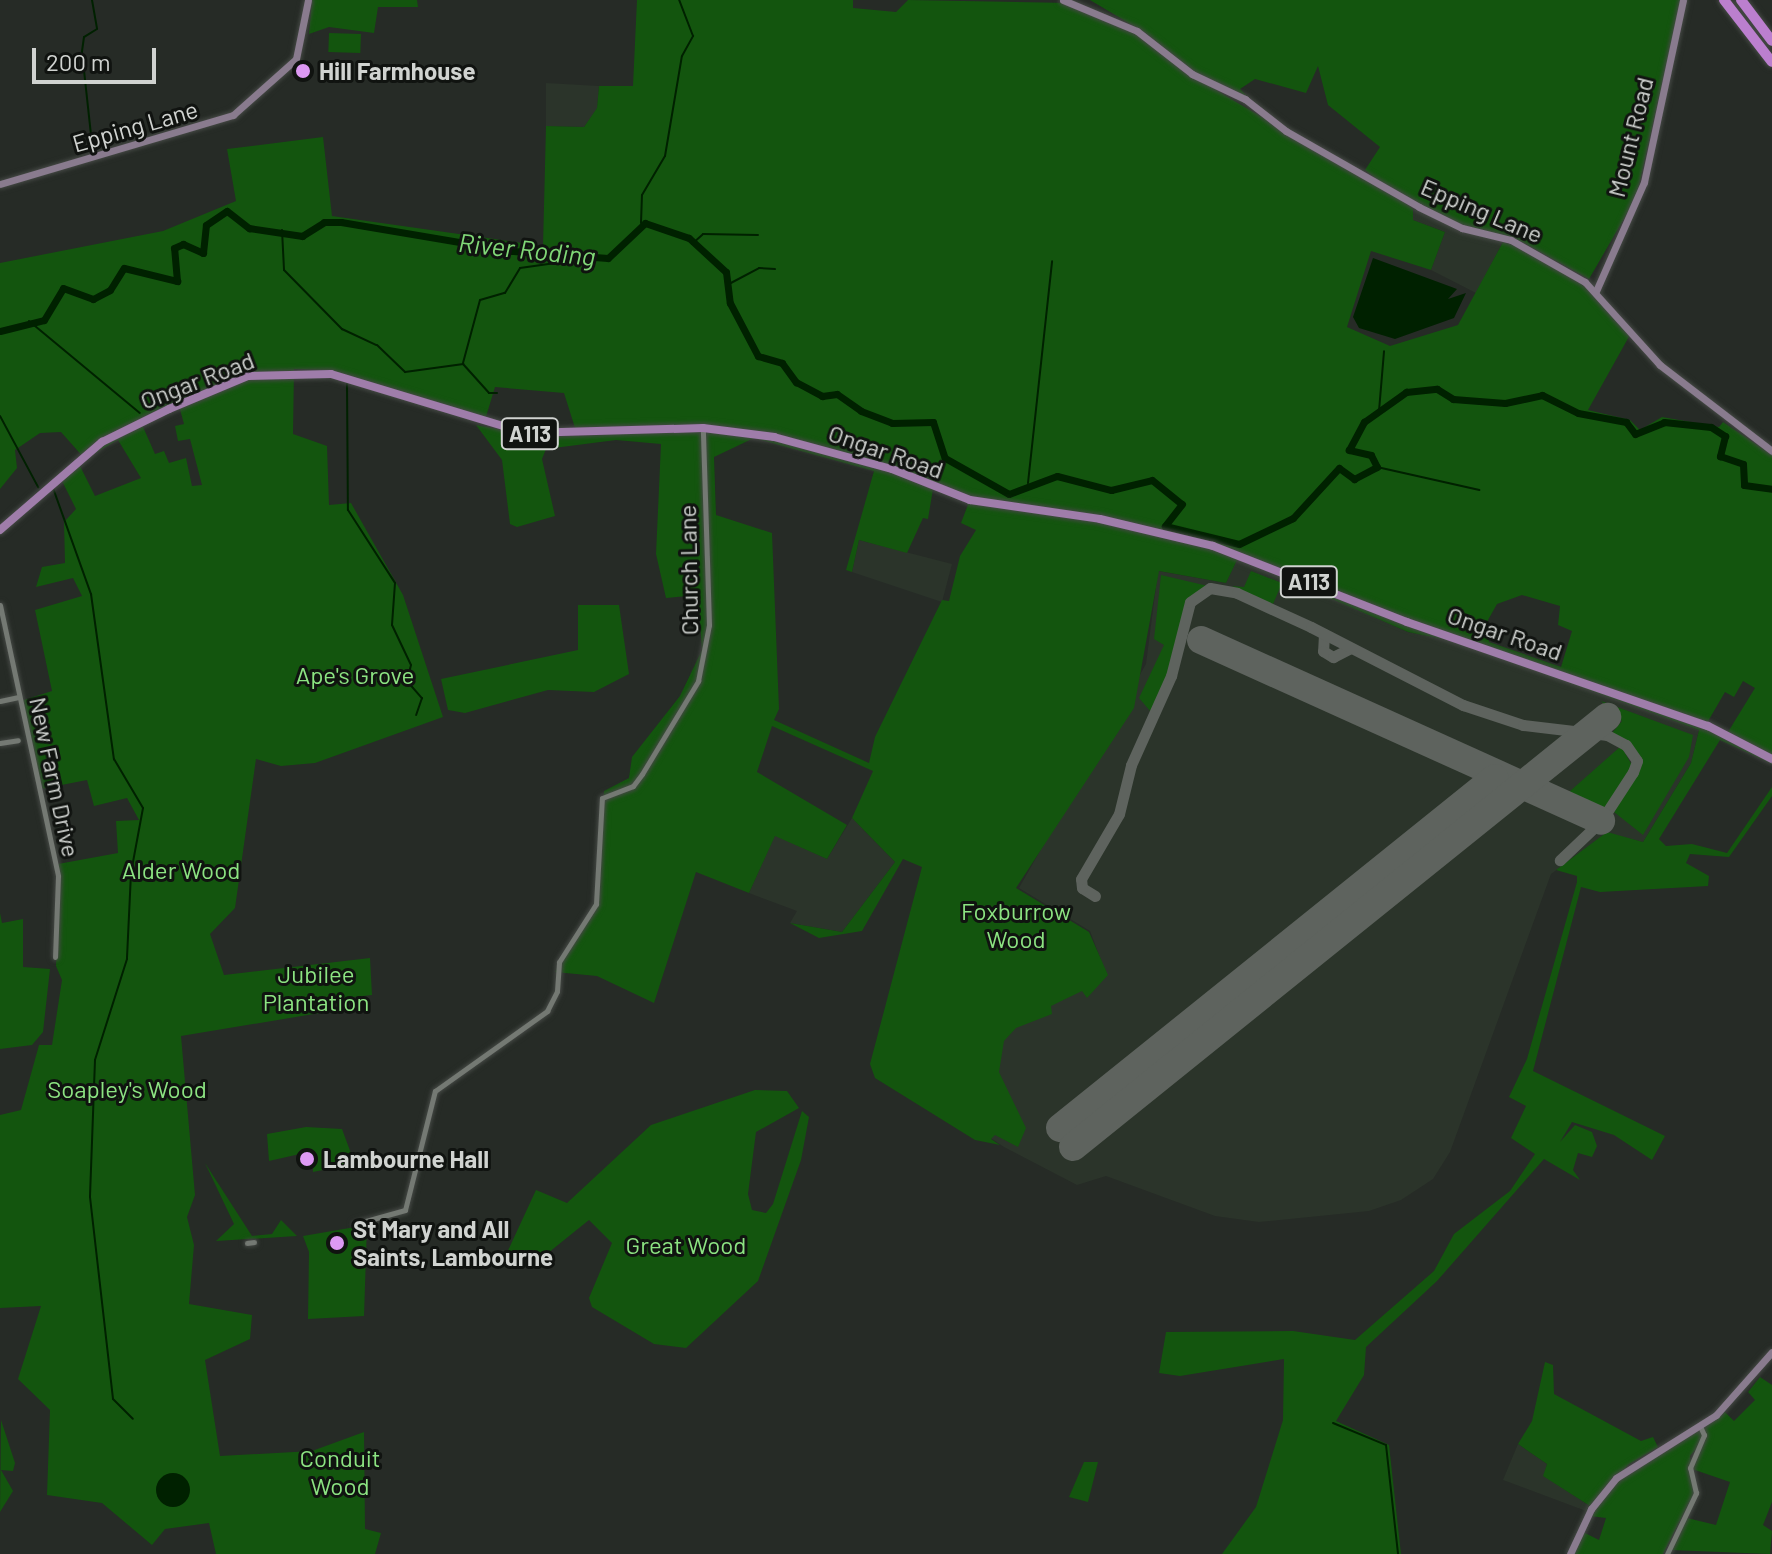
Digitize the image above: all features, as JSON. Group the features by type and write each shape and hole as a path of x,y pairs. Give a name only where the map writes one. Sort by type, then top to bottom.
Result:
{"highway":[{"path":"1724,0 1772,62"},
{"path":"1741,0 1772,41"}],"main road":[{"name":"Ongar Road","path":"0,530 102,442 189,400 272,372 342,375 526,433 703,428 774,437 870,463 970,500 1100,519 1243,554 1407,622 1708,726 1772,759"}],"street":[{"name":"Epping Lane","path":"0,184 233,115 296,59 308,0"},
{"name":"Epping Lane","path":"1063,0 1137,31 1192,74 1245,99 1286,131 1419,207 1462,228 1518,243 1585,282 1660,365 1772,451"},
{"name":"Mount Road","path":"1596,291 1598,276 1644,182 1683,0"},
{"path":"1585,282 1598,276"},
{"name":"Church Lane","path":"355,1224 405,1210 435,1091 547,1011 557,991 559,962 596,904 602,798 633,786 698,681 709,625 703,428"},
{"name":"New Farm Drive","path":"0,605 3,631 58,876 55,957"},
{"path":"0,701 19,697"},
{"path":"0,743 18,740"},
{"path":"1570,1554 1591,1509 1616,1478 1700,1426 1772,1352"},
{"path":"1667,1554 1696,1493 1690,1468 1703,1438 1700,1426"}],"shaded area":[{"path":"546,83 599,86 597,109 584,127 546,126"},
{"path":"1413,209 1503,242 1476,293 1431,270 1445,232 1413,220"},
{"path":"1373,258 1457,289 1448,299 1466,293 1454,318 1395,339 1359,328 1353,317"},
{"path":"859,540 952,564 942,602 852,572"},
{"path":"1238,557 1408,632 1457,642 1699,730 1691,763 1643,842 1607,833 1551,874 1450,1152 1433,1179 1401,1200 1369,1211 1259,1222 1215,1216 1106,1176 1077,1185 1004,1147 910,1083 940,1057 1104,968 1090,931 1019,888 1146,664 1158,571 1226,583"},
{"path":"852,818 895,862 842,932 790,923 797,911 749,893 775,835 827,859"},
{"path":"1518,1444 1547,1464 1544,1476 1590,1506 1586,1511 1503,1480"},
{"path":"173,1473 185,1478 190,1490 185,1502 173,1507 161,1502 156,1490 161,1478"}],"green space":[{"path":"312,0 417,0 418,7 378,7 374,33 329,27 309,34"},
{"path":"637,0 853,0 853,8 896,12 908,0 1070,3 1135,31 1192,76 1393,194 1413,209 1413,220 1445,232 1431,270 1371,251 1347,327 1390,346 1458,325 1503,242 1519,247 1579,281 1631,333 1588,410 1630,420 1640,430 1662,417 1719,427 1723,422 1772,455 1772,764 1720,740 1659,839 1666,846 1692,844 1727,853 1772,787 1772,796 1729,857 1690,854 1686,863 1709,876 1708,886 1600,892 1581,887 1533,1071 1665,1136 1652,1160 1614,1135 1572,1122 1560,1142 1575,1125 1592,1132 1597,1146 1592,1157 1578,1153 1573,1170 1580,1180 1544,1159 1437,1281 1366,1347 1364,1375 1336,1421 1389,1445 1401,1554 1222,1554 1256,1507 1283,1420 1284,1359 1180,1376 1159,1373 1166,1332 1293,1331 1355,1340 1434,1271 1454,1234 1510,1191 1535,1154 1511,1138 1526,1106 1509,1097 1527,1059 1577,882 1577,876 1556,870 1607,832 1643,842 1691,763 1699,730 1457,642 1408,632 1238,558 1226,583 1159,571 1134,708 1016,888 1089,932 1108,975 1087,998 1082,991 1051,1006 1052,1014 1016,1028 1004,1041 999,1072 1026,1128 1018,1147 995,1135 991,1139 1000,1145 975,1140 875,1078 870,1064 922,867 903,859 862,931 819,938 790,923 842,932 895,862 852,818 873,771 772,726 757,772 847,825 827,859 775,836 749,893 696,872 654,1003 597,976 555,972 595,902 604,791 629,778 632,757 680,696 702,650 698,595 666,598 656,554 661,444 616,440 546,449 542,459 555,516 517,527 510,524 502,460 476,425 539,437 608,435 576,431 564,393 495,387 485,420 323,370 294,369 293,434 327,446 329,505 351,503 403,595 443,717 315,763 281,766 256,759 235,908 210,934 224,975 370,958 372,995 354,997 350,1008 181,1036 195,1195 187,1217 194,1245 189,1304 252,1315 250,1339 205,1360 220,1456 312,1451 364,1432 365,1529 381,1533 375,1554 216,1554 209,1523 165,1529 152,1545 102,1503 47,1495 50,1410 18,1379 41,1306 0,1308 0,1115 21,1110 39,1045 52,1045 62,980 56,966 58,864 118,853 116,821 139,820 127,798 94,806 87,780 41,789 21,701 52,691 35,610 82,596 73,578 36,587 42,567 65,563 64,522 76,509 60,477 78,462 95,496 141,478 118,440 85,459 61,432 40,433 15,450 17,468 0,489 0,263 163,231 236,201 227,149 323,137 332,216 543,246 546,126 584,127 597,108 599,86 633,86","holes":["178,402 184,424 175,426 178,441 190,439 202,485 192,486 186,458 169,463 164,451 155,454 140,420","754,438 874,471 846,570 852,572 859,540 907,553 923,518 928,519 933,489 888,469 969,502 961,523 976,530 960,556 949,601 942,600 875,737 869,763 774,720 779,709 772,533 716,515 714,457","1522,595 1560,606 1558,625 1572,631 1561,667 1489,642 1488,620 1497,604","1743,681 1755,688 1728,732 1707,723 1725,692 1734,697"]},
{"path":"1090,0 1681,0 1636,198 1589,279 1522,242 1462,226 1388,188 1365,170 1380,147 1328,105 1318,66 1306,93 1255,79 1240,89 1253,102 1193,72 1147,34"},
{"path":"329,33 361,34 360,53 328,52"},
{"path":"1251,571 1282,583 1273,604 1232,586 1244,587"},
{"path":"1161,575 1208,586 1187,600 1172,665 1151,712 1139,698 1164,645 1154,639"},
{"path":"578,605 619,605 629,674 594,692 548,690 465,713 448,710 441,679 578,650"},
{"path":"1601,701 1693,735 1689,757 1643,835 1614,812 1636,777 1639,756 1612,733 1622,721"},
{"path":"1621,746 1633,767 1606,809 1569,792"},
{"path":"0,913 2,923 23,919 23,967 50,969 43,1032 32,1045 0,1049"},
{"name":"Great Wood","path":"755,1090 787,1091 799,1108 756,1132 748,1194 752,1210 766,1213 773,1204 802,1111 809,1117 801,1160 758,1281 686,1348 654,1344 592,1307 589,1298 612,1243 589,1220 543,1257 504,1259 536,1190 567,1203 651,1125"},
{"path":"306,1127 342,1129 352,1156 342,1166 313,1172 313,1151 269,1161 267,1134"},
{"path":"205,1163 252,1236 272,1234 281,1220 297,1236 216,1241 234,1224"},
{"path":"367,1225 364,1316 308,1319 309,1252 303,1236"},
{"path":"1545,1362 1553,1365 1554,1394 1641,1441 1653,1437 1658,1447 1629,1464 1590,1506 1543,1476 1547,1464 1518,1444 1532,1421"},
{"path":"1760,1377 1772,1385 1772,1502 1763,1525 1772,1531 1770,1554 1671,1550 1687,1518 1716,1525 1730,1482 1692,1469 1703,1441 1690,1456 1694,1493 1663,1554 1574,1554 1583,1532 1599,1540 1606,1518 1590,1516 1618,1480 1724,1411 1734,1421 1755,1400 1748,1392"},
{"path":"1,1420 15,1463 13,1471 1,1470 13,1491 0,1512"},
{"path":"1084,1462 1098,1462 1088,1502 1069,1497"}],"waterway":[{"path":"92,0 97,29 84,37 82,52 93,153"},
{"path":"641,223 642,195 665,156 682,56 693,36 679,0"},
{"name":"River Roding","path":"0,331 44,320 63,288 93,299 110,290 124,268 177,281 174,248 183,244 203,253 206,225 227,211 249,228 302,236 324,222 341,222 513,251 608,258 645,223 689,238 726,272 730,303 758,356 782,363 796,382 822,396 837,394 861,411 892,423 933,422 945,458 1009,494 1057,476 1111,490 1152,480 1182,504 1165,526 1239,544 1293,518 1339,468 1354,479 1377,467 1371,455 1349,450 1364,422 1406,392 1437,389 1453,399 1505,403 1542,395 1578,413 1626,422 1635,434 1664,422 1711,427 1725,436 1720,456 1743,464 1744,485 1772,489"},
{"path":"282,230 284,270 342,329 377,345 405,372 463,364 489,393 497,393"},
{"path":"692,244 703,234 758,235"},
{"path":"463,363 480,300 505,293 520,268 554,263 555,253"},
{"path":"1028,483 1052,261"},
{"path":"729,284 759,268 775,269"},
{"path":"29,321 140,413"},
{"path":"1379,411 1384,351"},
{"path":"347,382 348,510 395,583 392,625 411,665 407,681 422,698 416,715"},
{"path":"0,416 38,487"},
{"path":"1377,467 1479,490"},
{"path":"53,488 91,594 114,759 143,808 131,873 127,959 95,1060 90,1197 113,1399 133,1419"},
{"path":"1333,1423 1386,1445 1398,1554"}],"taxiway":[{"path":"1095,896 1082,888 1081,879 1119,814 1131,765 1171,676 1190,602 1210,588 1237,593 1311,627 1463,705 1523,725 1607,735 1626,745 1637,761 1633,772 1601,821 1560,860"},
{"path":"1324,634 1323,651 1333,657 1349,649"}],"runway":[{"path":"1201,640 1601,821"},
{"path":"1073,1147 1607,717"},
{"path":"1060,1128 1495,778"}],"place":[{"name":"Hill Farmhouse","path":"303,71"},
{"name":"Lambourne Hall","path":"307,1159"},
{"name":"St Mary and All Saints, Lambourne","path":"337,1243"}],"park label":[{"name":"Ape's Grove","path":"355,675"},
{"name":"Alder Wood","path":"181,870"},
{"name":"Foxburrow Wood","path":"1016,925"},
{"name":"Jubilee Plantation","path":"316,988"},
{"name":"Soapley's Wood","path":"127,1089"},
{"name":"Conduit Wood","path":"340,1472"}]}
